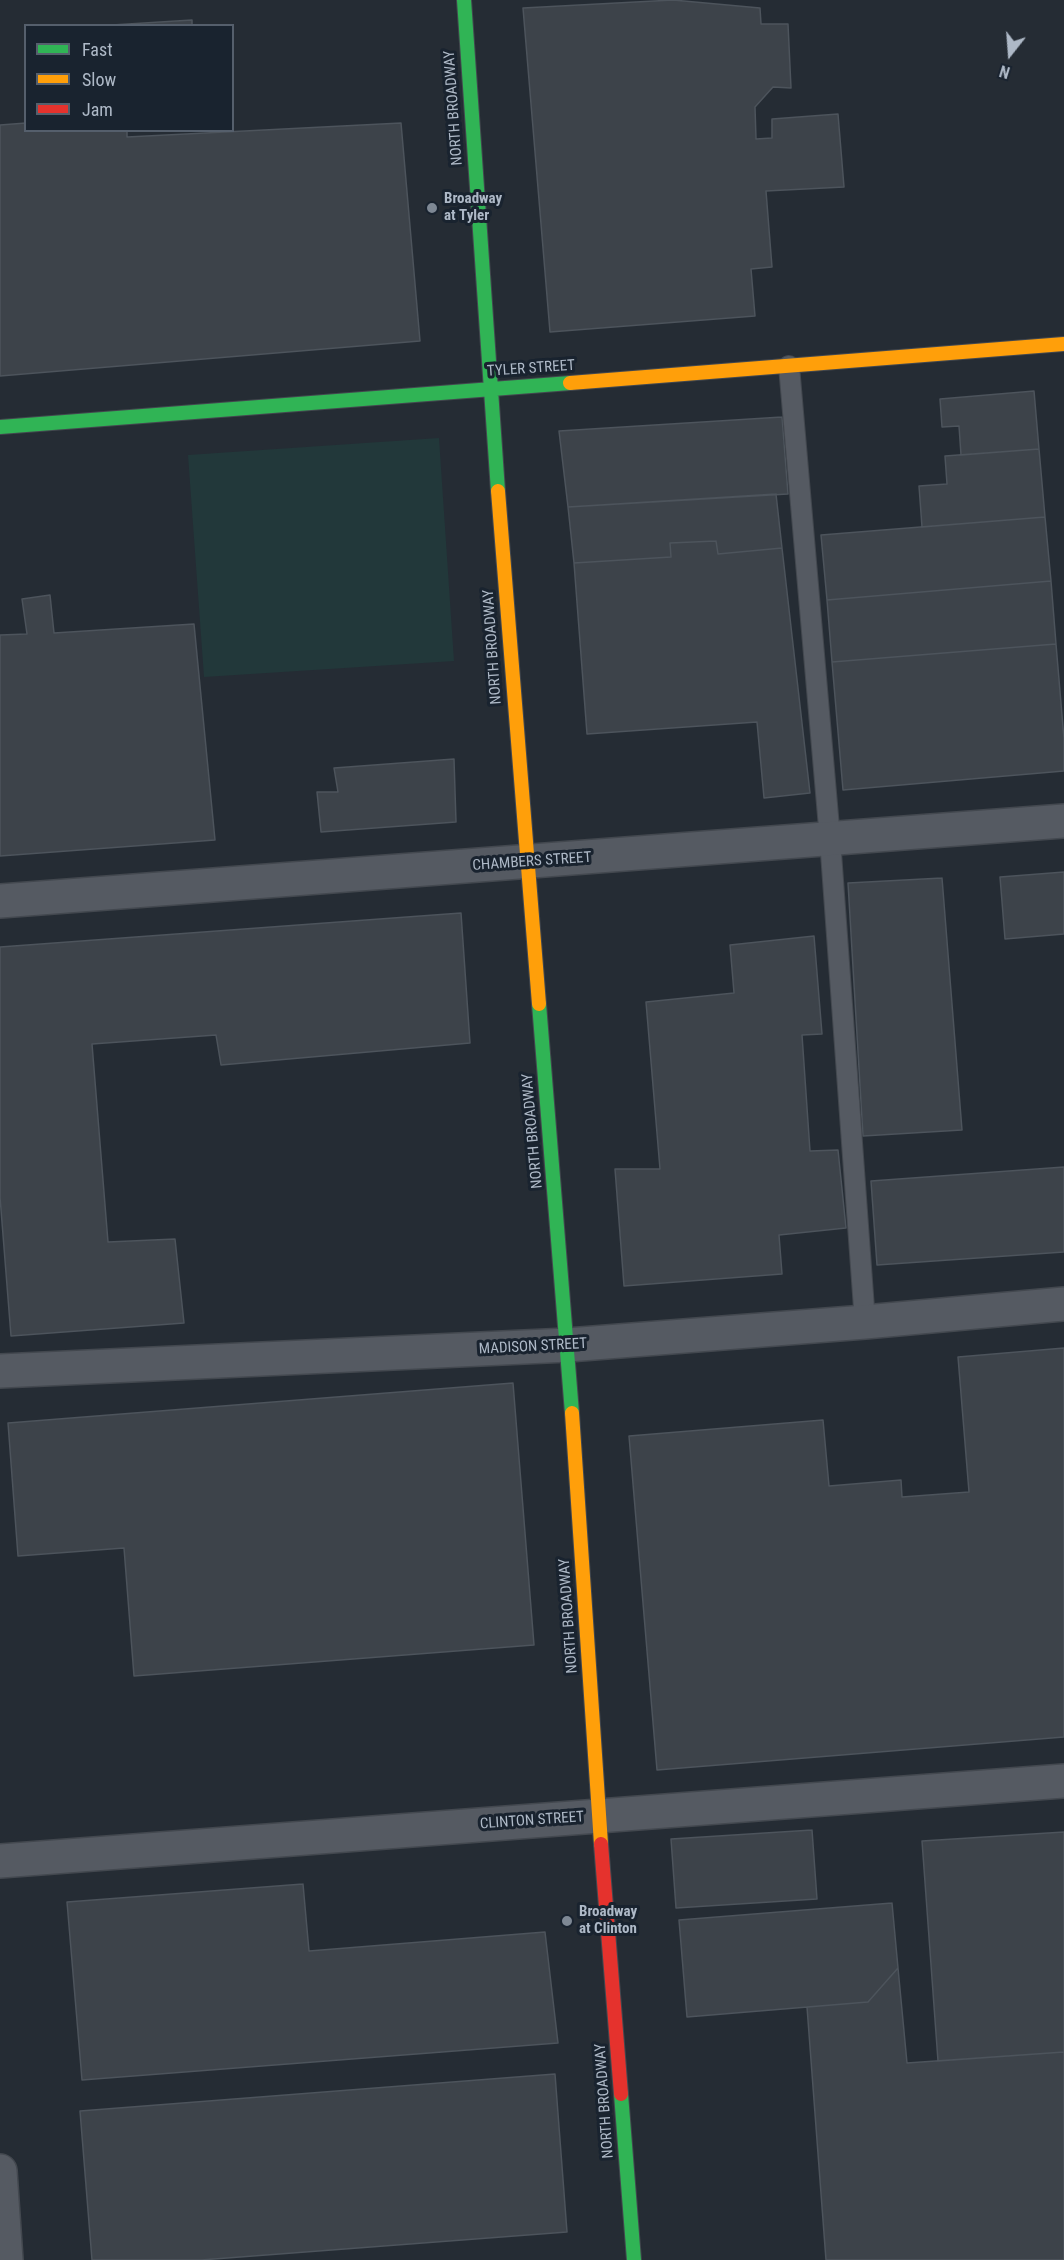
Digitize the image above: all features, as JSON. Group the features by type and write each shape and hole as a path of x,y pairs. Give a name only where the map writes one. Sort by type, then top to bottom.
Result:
{"main road":[{"name":"NORTH BROADWAY","path":"464,0 468,88 490,389 568,1345 599,1816 634,2260"},
{"name":"TYLER STREET","path":"0,427 1064,344"}],"street":[{"name":"CHAMBERS STREET","path":"0,901 1064,821"},
{"name":"MADISON STREET","path":"0,1371 568,1345 1064,1304"},
{"name":"CLINTON STREET","path":"0,1861 1064,1781"},
{"path":"0,2171 6,2260"}],"lane":[{"path":"789,366 830,838 865,1322"}],"green space":[{"path":"439,438 454,661 204,677 188,455"}],"building":[{"path":"673,0 760,8 761,24 788,24 791,88 773,87 755,107 756,139 772,138 772,119 838,114 844,187 766,191 772,267 751,269 755,316 550,332 523,8"},
{"path":"192,20 192,24 128,24"},
{"path":"24,123 24,132 127,132 127,137 401,123 420,341 0,376 0,125"},
{"path":"1034,391 1039,449 961,455 959,426 942,427 940,399"},
{"path":"782,417 788,494 568,507 559,431"},
{"path":"1039,449 1045,517 922,527 919,486 947,484 945,456"},
{"path":"776,494 782,548 718,554 716,541 670,543 671,557 574,563 568,507"},
{"path":"1045,517 1051,581 827,600 821,535"},
{"path":"716,541 718,554 782,548 810,793 764,798 757,722 587,734 574,563 671,557 670,543"},
{"path":"1051,581 1056,644 832,662 827,600"},
{"path":"50,595 54,633 194,624 215,840 0,856 0,635 27,634 22,599"},
{"path":"1056,644 1064,739 1064,771 843,790 832,662"},
{"path":"454,759 456,822 321,832 317,792 338,792 334,768"},
{"path":"1064,872 1064,934 1005,939 1000,877"},
{"path":"942,878 962,1130 863,1136 848,883"},
{"path":"461,913 470,1043 221,1065 216,1035 92,1044 108,1242 175,1239 184,1323 11,1336 0,1197 0,947"},
{"path":"814,936 822,1034 802,1035 810,1151 838,1150 846,1228 779,1235 782,1274 624,1286 615,1169 660,1169 646,1002 734,993 730,945"},
{"path":"1064,1167 1064,1252 877,1265 871,1181"},
{"path":"1064,1348 1064,1737 657,1770 629,1436 823,1420 829,1486 901,1480 902,1497 969,1492 958,1357"},
{"path":"513,1383 534,1645 134,1676 124,1548 18,1556 8,1423"},
{"path":"812,1830 817,1899 676,1908 671,1839"},
{"path":"1064,1832 1064,2052 938,2061 922,1841"},
{"path":"303,1884 309,1951 545,1932 558,2043 82,2080 67,1902"},
{"path":"892,1903 898,1968 868,2002 687,2017 679,1920"},
{"path":"898,1968 907,2063 1064,2052 1064,2260 826,2260 807,2007 868,2002"},
{"path":"555,2074 567,2232 201,2260 92,2260 80,2111"}],"traffic: fast":[{"path":"464,0 498,491"},
{"path":"0,427 570,383"},
{"path":"539,1004 572,1413"},
{"path":"621,2094 634,2260"}],"traffic: slow":[{"path":"570,383 1064,344"},
{"path":"498,491 539,1004"},
{"path":"572,1413 601,1844"}],"traffic: jam":[{"path":"601,1844 621,2094"}],"place":[{"name":"Broadway at Tyler","path":"432,208"},
{"name":"Broadway at Clinton","path":"567,1921"}]}
